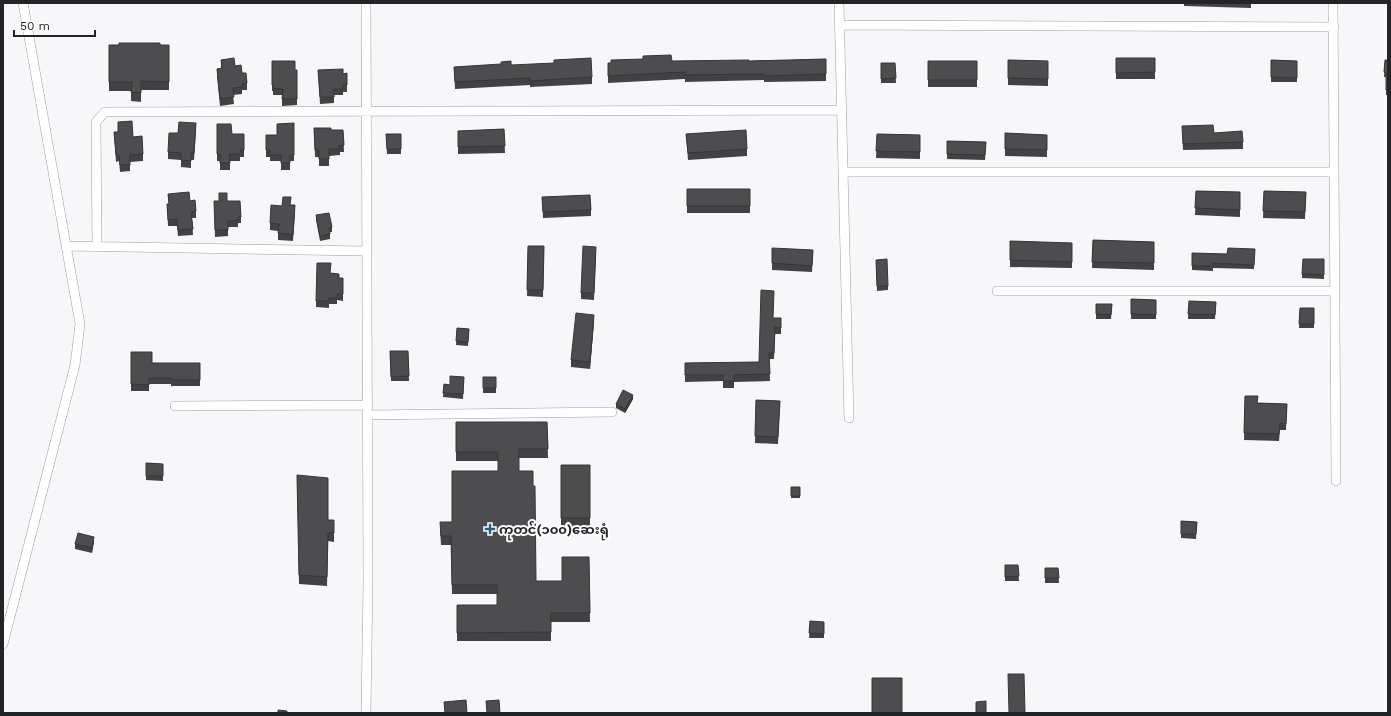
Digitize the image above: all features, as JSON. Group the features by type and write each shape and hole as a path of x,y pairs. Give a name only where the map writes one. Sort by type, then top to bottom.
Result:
{"street":[{"path":"3,644 75,364 80,324 23,3"},
{"path":"366,3 366,713"},
{"path":"839,3 849,418"},
{"path":"1333,3 1336,481"},
{"path":"840,25 1334,27"},
{"path":"97,247 96,122 105,112 842,110"},
{"path":"843,172 1334,172"},
{"path":"67,246 366,251"},
{"path":"997,291 1335,291"},
{"path":"175,406 367,405"},
{"path":"367,415 612,412"}],"building":[{"path":"119,43 160,43 160,45 169,45 169,82 141,81 141,93 131,92 132,82 109,82 109,45 119,45"},
{"path":"671,55 672,61 826,59 826,74 764,76 764,74 685,75 685,72 608,76 608,63 611,63 611,60 643,59 643,56"},
{"path":"234,58 235,66 241,65 242,73 246,73 247,83 242,84 242,87 233,88 234,97 220,99 217,69 222,68 221,60"},
{"path":"591,58 592,77 530,81 530,78 455,82 454,67 501,64 501,62 511,61 511,65 554,63 554,60"},
{"path":"1116,58 1155,58 1155,72 1116,73"},
{"path":"1008,60 1048,61 1048,79 1008,78"},
{"path":"1271,60 1297,61 1297,78 1271,77"},
{"path":"1385,60 1388,60 1388,90 1386,90 1386,73 1384,72"},
{"path":"272,61 295,61 295,70 297,70 297,99 282,99 283,89 273,88"},
{"path":"928,61 977,61 977,80 928,80"},
{"path":"881,63 895,63 896,78 881,79"},
{"path":"343,69 343,74 347,73 347,85 343,85 343,89 334,89 334,97 320,97 318,70"},
{"path":"132,121 133,137 142,136 143,154 130,155 130,165 120,165 119,155 116,155 114,132 118,132 118,122"},
{"path":"179,122 196,123 194,153 191,153 191,161 181,160 181,153 168,152 169,133 178,133"},
{"path":"294,123 294,155 290,155 290,163 281,163 281,155 270,155 270,150 266,150 266,135 277,135 277,124"},
{"path":"217,124 231,124 232,134 244,134 244,150 240,150 240,154 229,154 230,163 220,163 220,154 217,154"},
{"path":"1213,125 1214,133 1242,131 1243,142 1183,144 1182,126"},
{"path":"314,128 343,130 344,145 339,146 340,149 329,149 329,159 319,159 319,150 315,150"},
{"path":"504,129 505,146 458,147 458,131"},
{"path":"746,130 747,149 688,153 686,134"},
{"path":"1005,133 1047,135 1047,150 1005,149"},
{"path":"386,134 401,134 401,149 387,149"},
{"path":"877,134 920,135 920,152 876,151"},
{"path":"947,141 986,142 985,155 947,154"},
{"path":"687,189 750,189 750,206 687,206"},
{"path":"1196,191 1240,192 1240,210 1195,208"},
{"path":"1264,191 1306,192 1305,212 1263,211"},
{"path":"189,192 190,201 195,200 196,211 191,212 193,229 178,230 177,219 168,220 168,194"},
{"path":"219,193 227,193 227,201 240,201 241,217 238,217 238,220 228,221 228,230 215,230 214,201 219,201"},
{"path":"590,195 591,210 543,212 542,197"},
{"path":"283,197 291,197 290,205 295,205 293,235 278,233 279,224 270,223 271,205 282,206"},
{"path":"329,213 332,227 329,228 330,234 320,236 316,215"},
{"path":"1093,240 1154,242 1154,263 1092,262"},
{"path":"1010,241 1072,243 1072,262 1010,260"},
{"path":"528,246 544,246 543,290 527,290"},
{"path":"583,246 596,247 594,293 581,293"},
{"path":"772,248 813,250 812,266 772,263"},
{"path":"1228,248 1255,249 1254,265 1213,263 1213,266 1192,266 1192,253 1227,254"},
{"path":"887,259 888,286 877,286 876,260"},
{"path":"1303,259 1324,259 1324,275 1302,274"},
{"path":"317,263 331,263 330,273 339,274 339,278 343,278 343,294 337,294 337,298 329,298 329,301 316,301"},
{"path":"761,290 774,291 773,318 781,318 781,328 775,327 774,353 769,353 770,374 734,375 734,381 723,381 723,375 685,375 685,363 759,362"},
{"path":"1131,299 1156,300 1156,315 1131,314"},
{"path":"1189,301 1216,302 1215,315 1188,314"},
{"path":"1096,304 1112,304 1111,315 1096,314"},
{"path":"1300,308 1314,308 1314,324 1299,324"},
{"path":"576,313 594,315 590,362 571,360"},
{"path":"457,328 469,329 468,342 456,341"},
{"path":"390,351 408,351 409,376 391,377"},
{"path":"131,352 152,352 152,363 200,363 200,380 149,378 149,385 131,384"},
{"path":"450,376 464,377 463,394 443,393 444,384 450,385"},
{"path":"483,377 496,377 496,388 483,388"},
{"path":"623,390 633,395 625,409 616,404"},
{"path":"1245,396 1258,396 1257,403 1287,404 1286,424 1280,423 1279,434 1244,433"},
{"path":"756,400 780,401 778,437 755,436"},
{"path":"456,422 547,422 548,449 519,449 519,471 533,471 533,486 535,486 536,581 562,581 562,557 589,557 590,613 551,613 551,632 457,633 457,605 497,605 497,585 452,585 451,536 441,536 440,522 452,522 452,471 498,471 498,452 456,452"},
{"path":"146,463 163,464 163,476 146,476"},
{"path":"561,465 590,465 590,518 561,518"},
{"path":"297,475 328,478 328,520 334,520 334,533 328,533 327,577 299,575"},
{"path":"791,487 800,487 800,496 791,496"},
{"path":"1181,521 1197,522 1196,534 1181,534"},
{"path":"78,533 94,537 92,548 75,544"},
{"path":"1005,565 1018,565 1019,576 1005,577"},
{"path":"1045,568 1058,568 1059,578 1045,578"},
{"path":"810,621 824,622 824,634 809,633"},
{"path":"1008,674 1024,674 1025,713 1009,713"},
{"path":"872,678 902,678 902,713 872,713"},
{"path":"466,700 467,713 445,713 444,702"},
{"path":"499,700 500,713 487,713 486,701"},
{"path":"986,701 986,713 976,713 976,702"},
{"path":"278,710 287,711 287,713 278,713"}],"place":[{"name":"ကုတင်(၁၀၀)ဆေးရုံ","path":"490,529"}]}
